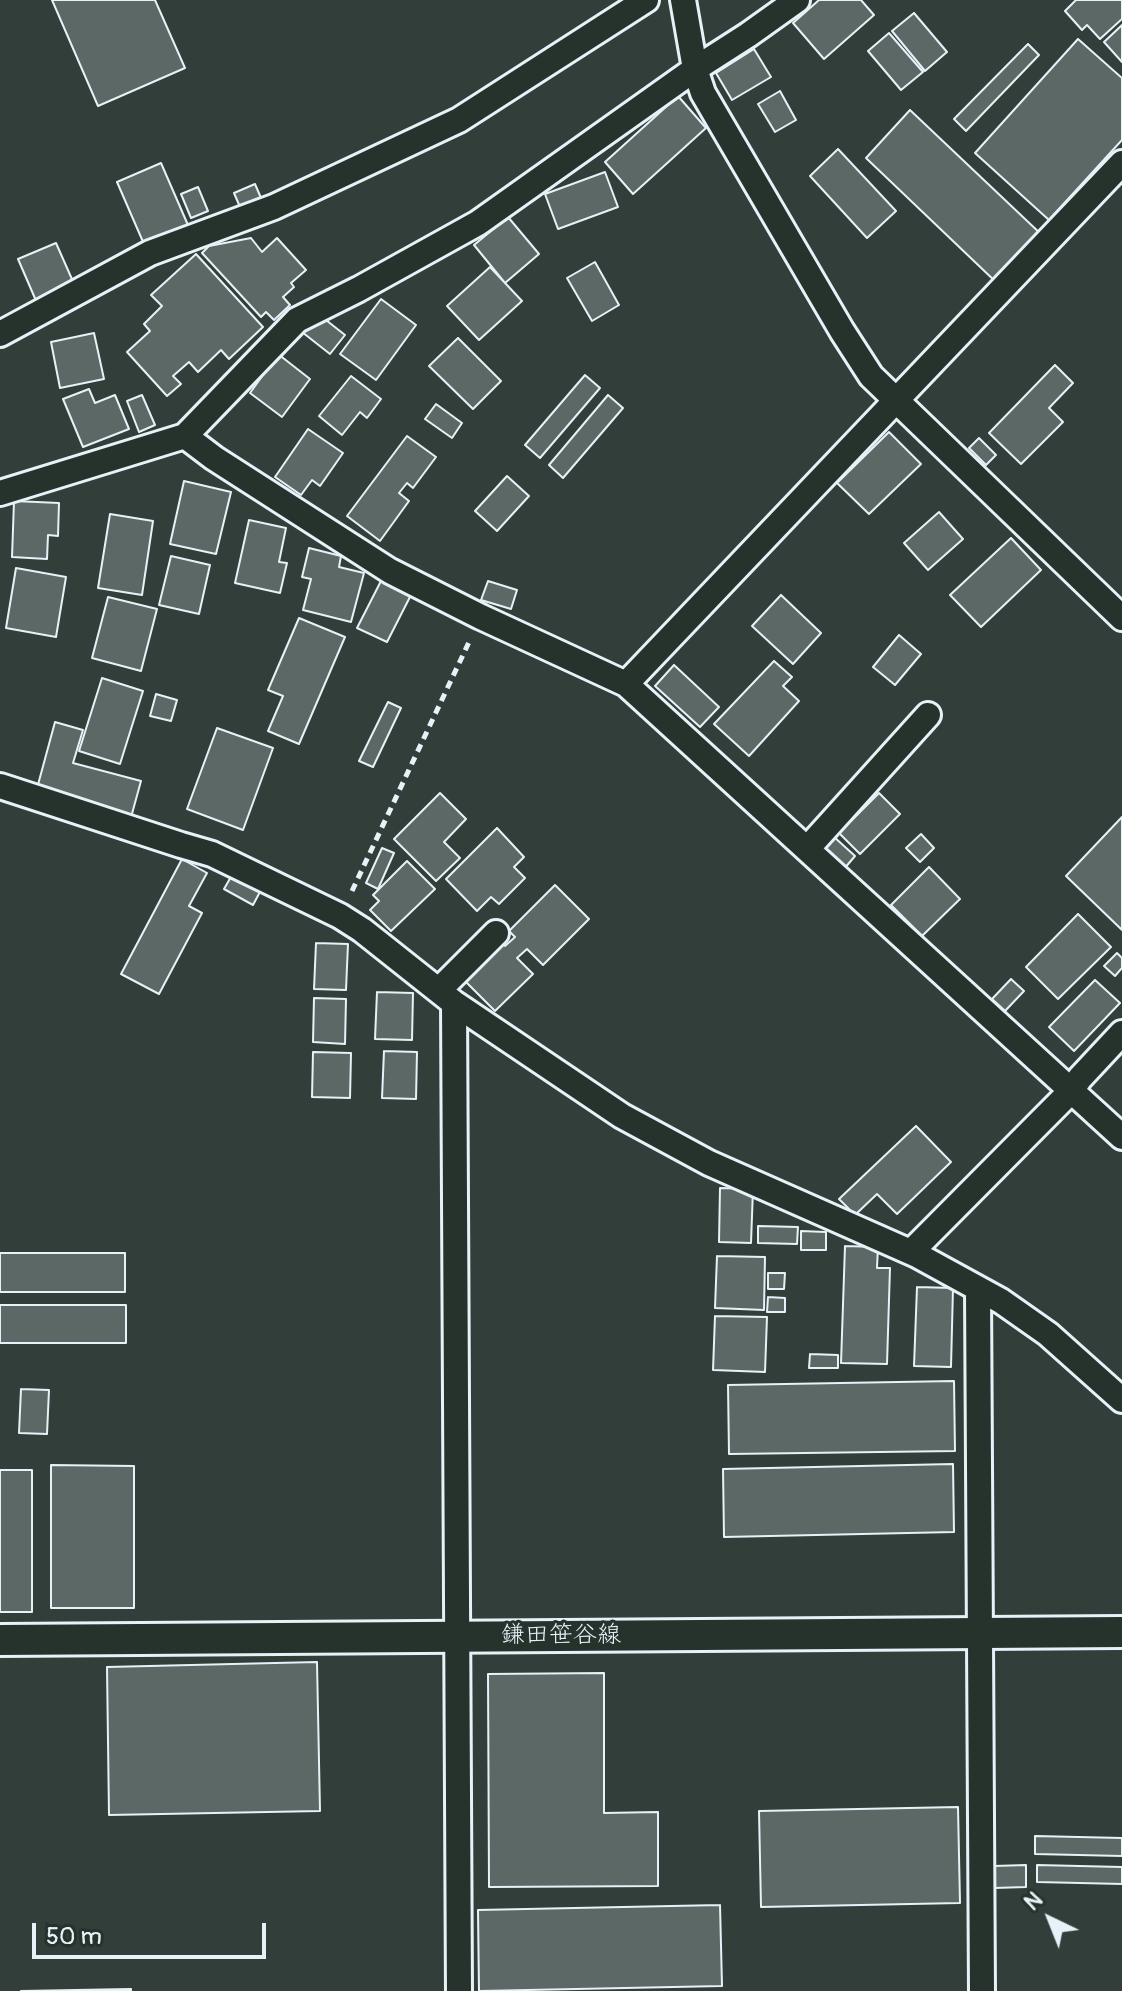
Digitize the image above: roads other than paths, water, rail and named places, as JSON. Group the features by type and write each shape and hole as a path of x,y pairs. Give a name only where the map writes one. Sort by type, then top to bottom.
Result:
{"street":[{"path":"0,334 150,253 274,207 459,120 646,0"},
{"path":"683,0 695,69 703,93 871,376 1122,618"},
{"path":"0,493 185,436 297,320 478,223 797,0"},
{"path":"626,684 1122,163"},
{"path":"185,436 214,458 390,571 626,684 1122,1137"},
{"path":"807,849 928,715"},
{"path":"0,786 212,854 340,916 447,996 634,1123 709,1163 911,1252 1001,1301 1028,1318 1122,1400"},
{"path":"459,1991 458,1636 447,996 496,933"},
{"path":"911,1252 1071,1091 1122,1033"},
{"path":"978,1290 982,1991"},
{"name":"鎌田笹谷線","path":"0,1640 1122,1632"}]}
